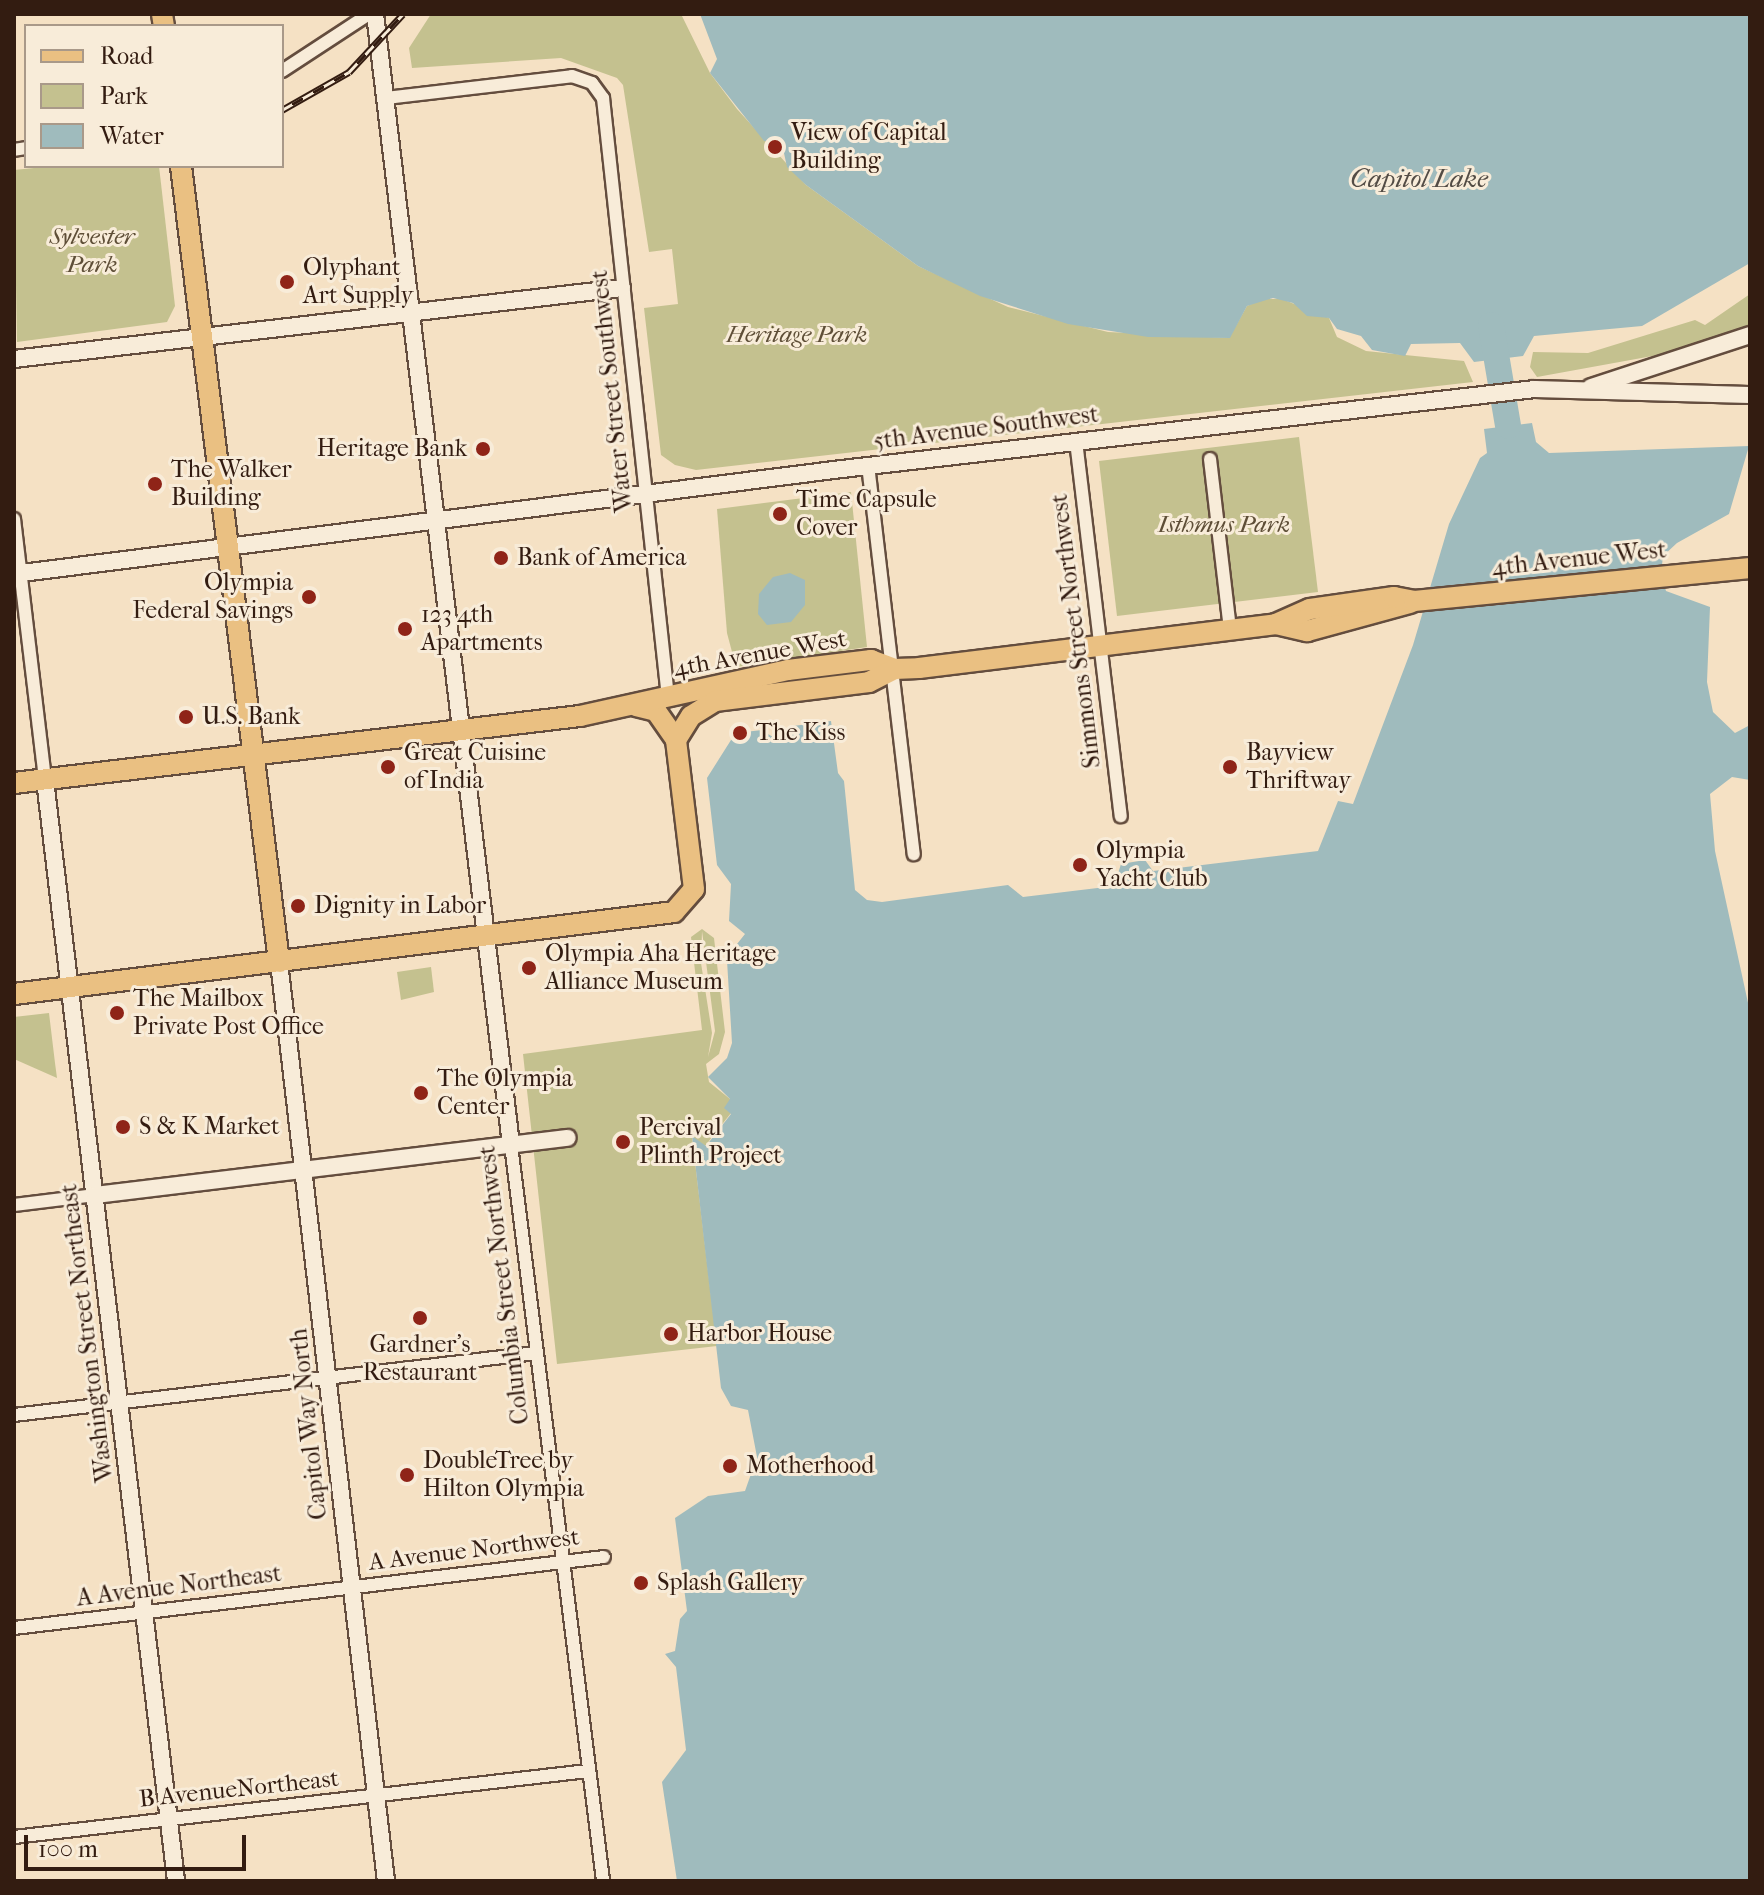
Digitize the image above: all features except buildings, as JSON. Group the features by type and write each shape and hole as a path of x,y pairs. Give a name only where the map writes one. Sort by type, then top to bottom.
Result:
{"main road":[{"path":"181,168 279,962"},
{"name":"4th Avenue West","path":"14,783 461,730 634,706 788,670 871,660 894,669 1276,624 1310,609 1401,603 1750,568"},
{"path":"676,740 697,710 715,701 869,682 894,669"},
{"path":"14,994 655,917 684,904 694,877 676,740 656,711 634,706"}],"street":[{"path":"284,70 369,14"},
{"name":"Columbia Street Northwest","path":"375,14 559,1539 567,1560 588,1771 603,1881"},
{"name":"Water Street Southwest","path":"386,98 572,76 592,83 603,98 668,697"},
{"path":"14,359 622,288"},
{"path":"1586,389 1750,335"},
{"name":"5th Avenue Southwest","path":"17,574 868,465 1534,389 1746,395"},
{"name":"Simmons Street Northwest","path":"1076,441 1121,816"},
{"path":"1210,459 1230,630"},
{"path":"868,465 914,854"},
{"path":"14,519 17,574 45,780"},
{"name":"Washington Street Northeast","path":"45,780 176,1881"},
{"name":"Capitol Way North","path":"279,962 386,1881"},
{"path":"14,1205 568,1138"},
{"path":"14,1415 536,1353"},
{"name":"A Avenue Northwest","path":"350,1587 604,1557"},
{"name":"A Avenue Northeast","path":"14,1628 350,1587"},
{"name":"B AvenueNortheast","path":"14,1837 588,1771"}],"green space":[{"name":"Heritage Park","path":"431,14 681,14 710,73 737,109 806,185 918,266 1008,307 1108,332 1229,338 1247,306 1263,299 1282,299 1329,318 1337,337 1366,351 1464,361 1473,382 696,470 675,465 661,455 644,308 678,304 672,249 649,252 623,85 617,78 561,58 412,68 409,48"},
{"name":"Sylvester Park","path":"159,168 175,306 167,322 17,342 14,170"},
{"path":"1750,294 1750,325 1702,347 1537,377 1530,367 1533,352 1588,353 1695,320 1705,325"},
{"name":"Isthmus Park","path":"1299,437 1318,592 1117,616 1099,461"},
{"path":"851,492 867,647 736,667 727,633 717,509"},
{"path":"702,929 714,938 725,1032 719,1054 706,1064 709,1082 730,1099 731,1113 705,1146 692,1137 717,1346 557,1364 523,1054 702,1030 691,937","holes":["702,931 715,1031 708,1057 712,1033 701,963"]},
{"path":"431,967 434,992 401,1000 397,972"},
{"path":"49,1013 57,1078 14,1059 14,1017"}],"water":[{"name":"Capitol Lake","path":"700,14 1750,14 1750,263 1642,326 1534,336 1523,356 1474,362 1460,343 1411,344 1405,356 1372,350 1361,336 1337,329 1329,318 1307,316 1293,303 1273,298 1247,306 1230,338 1148,337 1068,324 980,296 918,266 806,185 787,167 782,144 764,141 710,73 717,59"},
{"path":"1532,423 1536,442 1549,453 1749,446 1729,514 1677,543 1663,556 1661,574 1666,591 1710,607 1707,682 1713,712 1735,733 1750,725 1750,780 1732,777 1710,794 1715,851 1750,1012 1750,1881 677,1881 662,1782 686,1750 676,1667 665,1654 675,1651 680,1619 687,1611 675,1518 708,1496 745,1491 757,1457 748,1410 731,1406 721,1388 692,1136 706,1146 731,1114 724,1108 730,1099 708,1077 727,1058 732,1043 726,944 733,949 745,934 729,921 731,884 717,865 707,778 731,740 745,732 762,730 779,741 793,726 831,721 838,773 844,781 855,890 867,900 882,902 1008,885 1023,897 1114,886 1121,864 1145,860 1153,871 1318,851 1338,801 1353,804 1413,645 1449,524 1480,458 1487,453 1484,429"},
{"path":"790,573 805,580 805,605 791,622 767,625 758,614 759,594 773,577"}],"waterway":[{"path":"1491,325 1508,426"}],"railway":[{"path":"284,109 349,72 403,14"}],"place":[{"name":"View of Capital Building","path":"775,147"},
{"name":"Olyphant Art Supply","path":"287,282"},
{"name":"Heritage Bank","path":"483,449"},
{"name":"The Walker Building","path":"155,484"},
{"name":"Time Capsule Cover","path":"780,514"},
{"name":"Bank of America","path":"501,558"},
{"name":"Olympia Federal Savings","path":"309,597"},
{"name":"123 4th Apartments","path":"405,629"},
{"name":"U.S. Bank","path":"186,717"},
{"name":"The Kiss","path":"740,733"},
{"name":"Great Cuisine of India","path":"388,767"},
{"name":"Bayview Thriftway","path":"1230,767"},
{"name":"Olympia Yacht Club","path":"1080,865"},
{"name":"Dignity in Labor","path":"298,906"},
{"name":"Olympia Aha Heritage Alliance Museum","path":"529,968"},
{"name":"The Mailbox Private Post Office","path":"117,1013"},
{"name":"The Olympia Center","path":"421,1093"},
{"name":"S & K Market","path":"123,1127"},
{"name":"Percival Plinth Project","path":"623,1142"},
{"name":"Gardner's Restaurant","path":"420,1318"},
{"name":"Harbor House","path":"671,1334"},
{"name":"Motherhood","path":"730,1466"},
{"name":"DoubleTree by Hilton Olympia","path":"407,1475"},
{"name":"Splash Gallery","path":"641,1583"}]}
